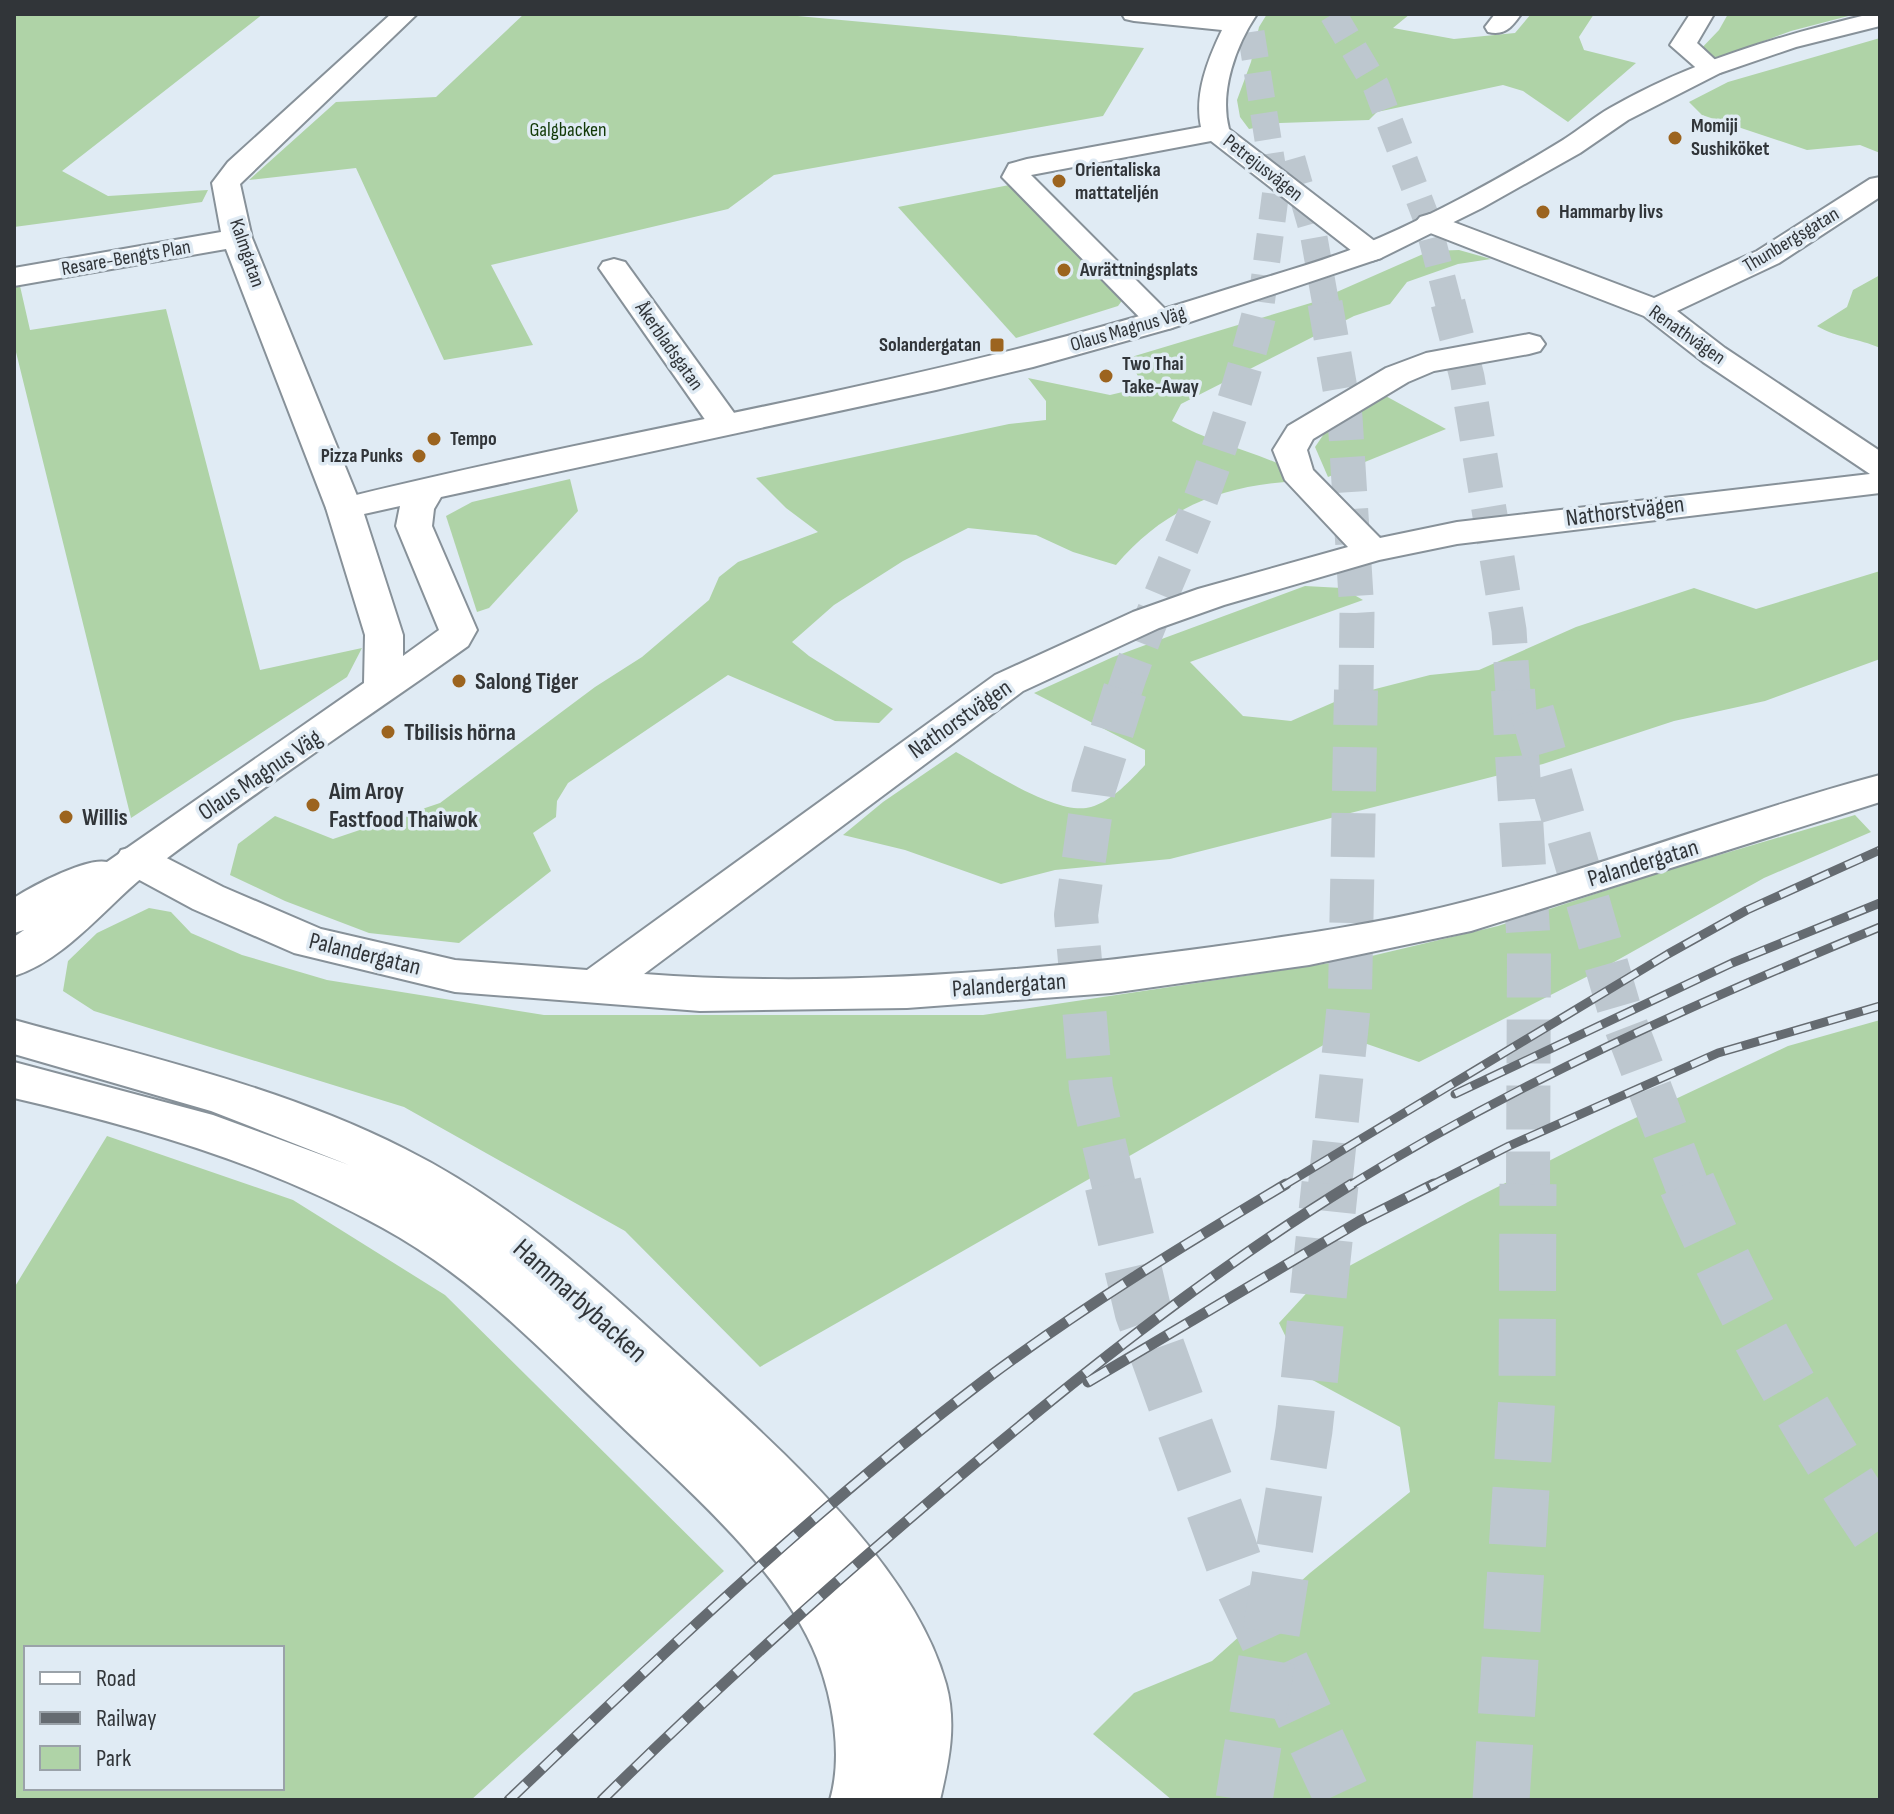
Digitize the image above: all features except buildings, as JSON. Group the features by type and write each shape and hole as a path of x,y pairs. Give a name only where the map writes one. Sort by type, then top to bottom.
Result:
{"street":[{"name":"Kalmgatan","path":"344,508 237,238 226,183 238,168 405,14"},
{"path":"1134,14 1241,19"},
{"path":"1702,14 1683,45 1711,68"},
{"name":"Petrejusvägen","path":"1241,19 1216,85 1211,109 1216,132 1371,252"},
{"name":"Olaus Magnus Väg","path":"344,508 1008,364 1161,321 1371,252 1570,147 1622,112 1711,68 1787,42 1880,19"},
{"path":"1161,321 1016,177 1019,170 1037,165 1216,132"},
{"name":"Thunbergsgatan","path":"1655,309 1768,257 1880,185"},
{"name":"Renathvägen","path":"1430,223 1655,309 1714,355 1880,466"},
{"name":"Resare-Bengts Plan","path":"14,277 237,238"},
{"name":"Åkerbladsgatan","path":"614,268 725,424"},
{"path":"1372,551 1297,473 1290,450 1300,433 1397,375 1426,363 1529,344"},
{"name":"Nathorstvägen","path":"598,985 1009,683 1087,645 1159,616 1211,597 1372,551 1472,530 1880,483"},
{"name":"Olaus Magnus Väg","path":"14,960 70,919 136,860 455,638 458,630 414,526 416,509 431,487"},
{"path":"344,508 384,635 384,690"},
{"name":"Palandergatan","path":"136,860 208,898 310,942 455,976 700,995 907,992 1111,977 1309,949 1471,916 1880,788"},
{"name":"Olaus Magnus Väg","path":"14,918 44,899 136,860"},
{"name":"Hammarbybacken","path":"14,1037 122,1066 295,1123 351,1146 433,1186 535,1254 789,1493 867,1592 909,1660 919,1698 924,1741 884,1798"},
{"name":"Hammarbybacken","path":"14,1080 95,1098 267,1154 402,1214 502,1280 756,1519 798,1571 851,1660 884,1798"}],"green space":[{"path":"14,14 263,14 62,171 108,196 208,190 202,202 14,227"},
{"name":"Galgbacken","path":"524,14 776,14 1144,48 1103,116 774,175 728,209 491,265 533,345 444,360 356,168 249,180 336,102 436,97"},
{"path":"1267,14 1410,14 1393,28 1454,39 1515,33 1531,14 1594,14 1579,37 1584,50 1636,63 1568,122 1523,91 1503,85 1377,112 1369,120 1280,123 1249,129 1240,117 1237,100 1251,62 1259,27"},
{"path":"1728,14 1856,14 1791,31 1729,54 1708,59 1695,55 1719,30"},
{"path":"1880,38 1880,153 1860,145 1807,150 1702,115 1689,102 1728,82"},
{"path":"1019,183 1127,294 1118,306 1016,338 898,207"},
{"path":"1459,250 1491,259 1458,264 1407,282 1390,304 1354,316 1181,404 1172,421 1277,463 1285,482 1236,490 1192,506 1152,530 1116,565 1073,552 1036,535 968,528 903,561 834,605 792,642 893,709 879,723 835,721 728,675 568,783 557,801 556,817 533,833 551,871 459,943 369,933 285,901 230,875 238,844 275,816 333,839 440,803 595,687 642,657 709,600 719,577 738,562 818,532 786,508 756,478 1009,424 1046,420 1046,401 1028,378 1110,395 1144,387 1128,358 1314,302 1430,251"},
{"path":"1880,275 1880,348 1817,326 1847,307 1853,290"},
{"path":"20,286 30,330 166,309 260,670 362,648 347,677 131,818 14,344 14,288"},
{"path":"1382,394 1446,429 1328,477 1315,447 1326,431"},
{"path":"570,479 578,511 489,608 477,612 446,516 472,502"},
{"path":"1880,571 1880,659 1765,701 1674,721 1543,764 1170,859 1055,870 1001,884 905,850 843,835 883,802 956,752 1004,780 1060,805 1077,808 1099,804 1121,789 1145,765 1145,750 1034,693 1113,657 1305,586 1342,588 1363,600 1190,662 1243,716 1291,721 1348,696 1430,675 1479,670 1576,627 1694,588 1756,609"},
{"path":"1855,815 1871,832 1764,878 1598,971 1419,1062 1341,1035 760,1367 625,1231 404,1107 94,1011 63,991 68,961 97,933 149,908 171,912 191,933 242,955 327,980 544,1015 983,1015 1363,958 1498,926 1658,873"},
{"path":"1880,1020 1880,1800 1172,1800 1093,1734 1134,1693 1212,1661 1310,1573 1410,1492 1400,1427 1305,1376 1279,1323 1314,1285 1614,1128 1788,1046"},
{"path":"107,1136 293,1200 445,1295 724,1571 471,1800 14,1800 14,1288"}],"tunnel":[{"path":"1333,14 1376,86 1427,220 1449,305"},
{"path":"1251,32 1276,190 1261,305"},
{"path":"1292,159 1313,232 1326,305"},
{"path":"1124,692 1214,462 1262,303"},
{"path":"1325,303 1345,417 1357,613 1356,692"},
{"path":"1448,303 1467,377 1509,630 1513,692"},
{"path":"1114,1186 1091,1088 1076,915 1094,788 1125,690"},
{"path":"1330,1186 1350,994 1356,690"},
{"path":"1513,690 1529,947 1528,1186"},
{"path":"1532,711 1619,1008 1687,1186"},
{"path":"1113,1184 1143,1311 1236,1569 1270,1641"},
{"path":"1270,1641 1304,1430 1330,1184"},
{"path":"1501,1800 1527,1396 1528,1184"},
{"path":"1687,1184 1729,1275 1775,1363 1880,1533"},
{"path":"1244,1800 1270,1641"},
{"path":"1270,1641 1344,1800"}],"railway":[{"path":"1283,1186 1668,954 1747,910 1880,850"},
{"path":"1455,1094 1732,963 1880,903"},
{"path":"1349,1186 1543,1078 1676,1014 1880,927"},
{"path":"1430,1186 1509,1146 1718,1053 1880,1006"},
{"path":"509,1800 742,1583 923,1428 986,1379 1096,1302 1286,1184"},
{"path":"602,1800 785,1628 1019,1426 1205,1282 1352,1184"},
{"path":"1430,1186 1434,1184"},
{"path":"1088,1382 1360,1221 1430,1186"}],"place":[{"name":"Momiji Sushiköket","path":"1675,138"},
{"name":"Orientaliska mattateljén","path":"1059,181"},
{"name":"Hammarby livs","path":"1543,212"},
{"name":"Avrättningsplats","path":"1064,270"},
{"name":"Solandergatan","path":"997,345"},
{"name":"Two Thai Take-Away","path":"1106,376"},
{"name":"Tempo","path":"434,439"},
{"name":"Pizza Punks","path":"419,456"},
{"name":"Salong Tiger","path":"459,681"},
{"name":"Tbilisis hörna","path":"388,732"},
{"name":"Aim Aroy Fastfood Thaiwok","path":"313,805"},
{"name":"Willis","path":"66,817"}]}
